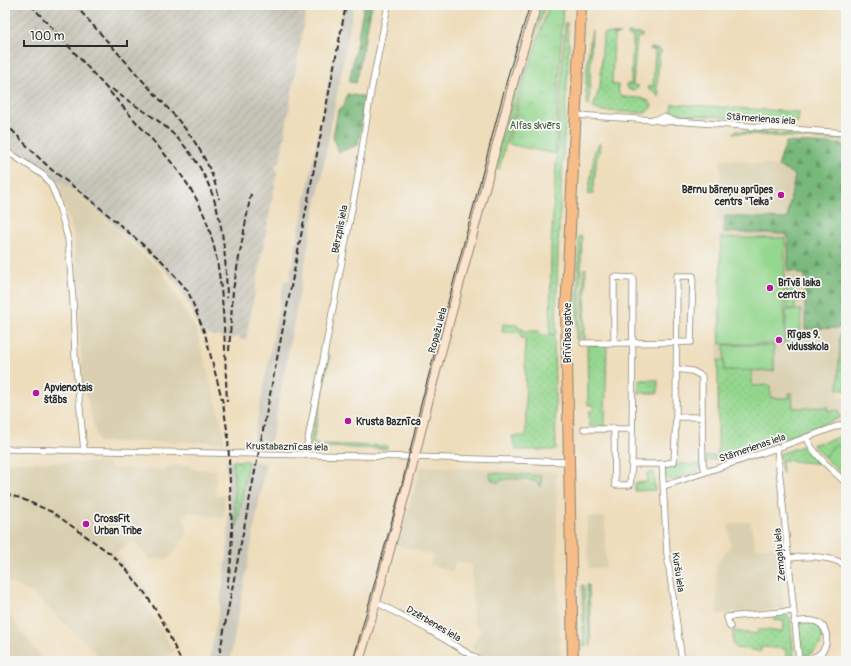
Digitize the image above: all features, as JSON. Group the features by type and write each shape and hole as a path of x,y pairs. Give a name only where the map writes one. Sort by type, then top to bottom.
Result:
{"highway":[{"name":"Brīvības gatve","path":"573,661 566,311 581,5"}],"street":[{"name":"Bērzpils iela","path":"305,455 357,182 371,91 388,5"},
{"name":"Ropažu iela","path":"359,661 411,472 516,73 537,5"},
{"name":"Stāmerienas iela","path":"575,115 656,120 664,117 674,121 846,133"},
{"path":"5,150 43,175 50,183 68,239 74,357 84,451"},
{"path":"583,343 632,343 676,342 691,342 692,276 677,276 676,342 676,417 674,462 662,464 632,464"},
{"path":"614,343 614,277 633,278 632,464 630,485 615,485 614,428"},
{"path":"676,369 692,371 702,376 703,462 705,472"},
{"path":"676,417 702,417"},
{"name":"Stāmerienas iela","path":"664,486 846,423"},
{"path":"584,429 632,428"},
{"path":"807,437 808,443 846,483"},
{"name":"Zemgaļu iela","path":"777,448 799,661"},
{"name":"Krustabaznīcas iela","path":"5,449 414,457 569,462"},
{"name":"Kuršu iela","path":"662,464 667,554 682,661"},
{"path":"789,558 813,556 832,559 846,565"},
{"name":"Dzērbenes iela","path":"376,602 426,628 471,658 481,661"},
{"path":"730,627 727,617 794,611"},
{"path":"794,622 817,622 823,627 827,640 825,648 819,655 803,661"}],"shaded area":[{"path":"5,5 307,5 280,162 275,164 277,173 246,340 240,340 240,337 234,337 232,339 209,335 207,333 201,335 191,307 180,287 164,269 77,193 5,144"},
{"path":"344,5 354,5 270,447 252,447 284,281 289,281"},
{"name":"Rīgas 9. vidusskola","path":"786,142 846,147 846,231 838,390 839,397 845,397 845,410 833,410 780,437 734,454 717,368 720,220 716,219 721,159 778,166"},
{"path":"55,177 70,188 162,271 197,332 223,428 224,442 98,442 83,383 74,236"},
{"path":"226,461 233,461 236,527 248,461 266,463 230,661 209,661 220,606 228,547 229,497"},
{"path":"5,462 108,463 109,468 164,470 175,465 191,465 191,469 216,470 215,495 225,496 224,519 188,512 183,519 188,532 169,559 149,559 133,541 116,553 152,594 142,600 174,651 161,661 103,661 33,594 5,580"},
{"path":"421,466 556,472 560,661 476,661 479,652 471,648 481,630 473,624 472,565 456,561 453,571 430,565 433,555 398,545"},
{"path":"587,517 605,517 606,568 588,568"},
{"path":"750,521 756,548 782,545 783,557 779,558 784,609 717,614 716,565 731,545 728,525"},
{"path":"5,614 11,617 43,661 5,661"}],"green space":[{"path":"364,5 372,5 356,83 349,82"},
{"path":"541,5 545,5 530,54 499,169 497,169 494,166 525,53"},
{"name":"Alfas skvērs","path":"549,5 563,5 555,154 508,144 527,72"},
{"path":"565,22 567,23 569,46 558,248 556,334 550,335 551,245"},
{"path":"592,30 589,107 587,101 586,81"},
{"path":"628,33 642,34 642,37 637,37 633,85 639,86 635,90 628,89 626,84 631,84 633,36 628,36"},
{"path":"603,34 620,34 614,35 612,84 618,85 619,93 623,97 641,98 649,101 652,106 646,113 601,111 593,108 600,87"},
{"path":"650,48 659,49 662,52 659,54 657,90 660,92 659,97 654,92 649,90 648,86 653,86 655,50 650,50"},
{"path":"347,94 366,97 358,145 339,152 333,137 338,110 344,106"},
{"path":"672,104 799,112 798,122 674,114 672,113"},
{"path":"735,131 842,137 846,138 846,141 733,133"},
{"path":"786,142 843,144 846,147 846,324 840,328 805,329 805,274 799,274 796,271 788,271 788,237 785,234 724,232 725,216 787,219 795,175 778,166"},
{"path":"600,143 599,155 597,156 593,194 588,195 595,150"},
{"path":"579,236 582,236 579,339 576,339"},
{"path":"721,238 785,238 784,344 720,344"},
{"path":"586,268 585,339 582,339 584,269"},
{"path":"787,288 795,288 795,309 787,309"},
{"path":"786,310 801,310 800,344 786,344"},
{"path":"503,324 518,325 518,328 523,329 524,331 539,331 540,335 554,335 556,450 516,450 512,436 526,436 525,339 521,338 521,332 502,332"},
{"path":"846,333 846,390 838,390 840,334"},
{"path":"587,345 607,345 605,426 589,426 589,411 593,411 594,405 588,405"},
{"path":"724,345 774,346 774,371 724,370"},
{"path":"328,355 330,356 313,443 319,444 317,447 311,447 310,443"},
{"path":"718,360 724,360 724,370 752,370 752,386 770,385 771,398 789,398 789,393 792,393 793,408 828,407 828,411 839,410 840,418 782,439 780,437 776,438 776,442 736,455 706,461 706,456 718,456"},
{"path":"639,380 658,380 658,393 639,393"},
{"path":"846,434 846,446 842,450 836,444 824,457 814,447 813,444 824,442"},
{"path":"323,444 387,446 387,449 325,447"},
{"path":"836,444 842,450 846,446 846,478 824,457"},
{"path":"806,445 823,464 782,460 782,473 779,454"},
{"path":"233,461 248,461 237,527 236,527"},
{"path":"678,464 701,465 698,471 670,481 665,475 664,466 677,466"},
{"path":"654,472 655,490 635,491 635,483 647,482 647,473"},
{"path":"490,473 541,476 541,487 532,480 524,479 505,479 496,482 491,479"},
{"path":"582,585 584,585 586,646 583,646"},
{"path":"587,585 589,585 591,646 589,646"},
{"path":"774,615 788,615 790,617 794,658 792,661 785,660 786,649 761,647 761,651 736,648 733,643 733,631 757,634 758,629 782,632 784,621 774,620"},
{"path":"798,624 816,624 822,629 823,635 818,648 801,658"}],"tram line":[{"path":"353,661 402,484 421,404 509,72 530,5"}],"railway":[{"path":"31,5 163,152 183,177 199,205 213,241 221,286 227,402"},
{"path":"75,5 167,107 190,135 208,165 219,199"},
{"path":"218,661 346,5"},
{"path":"112,89 162,124 181,142 196,161 207,182 221,225 227,298"},
{"path":"5,123 52,170 92,201 162,261 188,291 205,334 223,403 228,436 232,530 231,559 227,588"},
{"path":"229,351 233,290 251,193"},
{"path":"5,494 20,498 52,512 111,554 127,570 147,596 163,622 181,661"}],"place":[{"name":"Bērnu bāreņu aprūpes centrs \"Teika\"","path":"781,195"},
{"name":"Brīvā laika centrs","path":"770,288"},
{"name":"Rīgas 9. vidusskola","path":"779,340"},
{"name":"Apvienotais štābs","path":"36,393"},
{"name":"Krusta Baznīca","path":"348,421"},
{"name":"CrossFit Urban Tribe","path":"86,524"}]}
